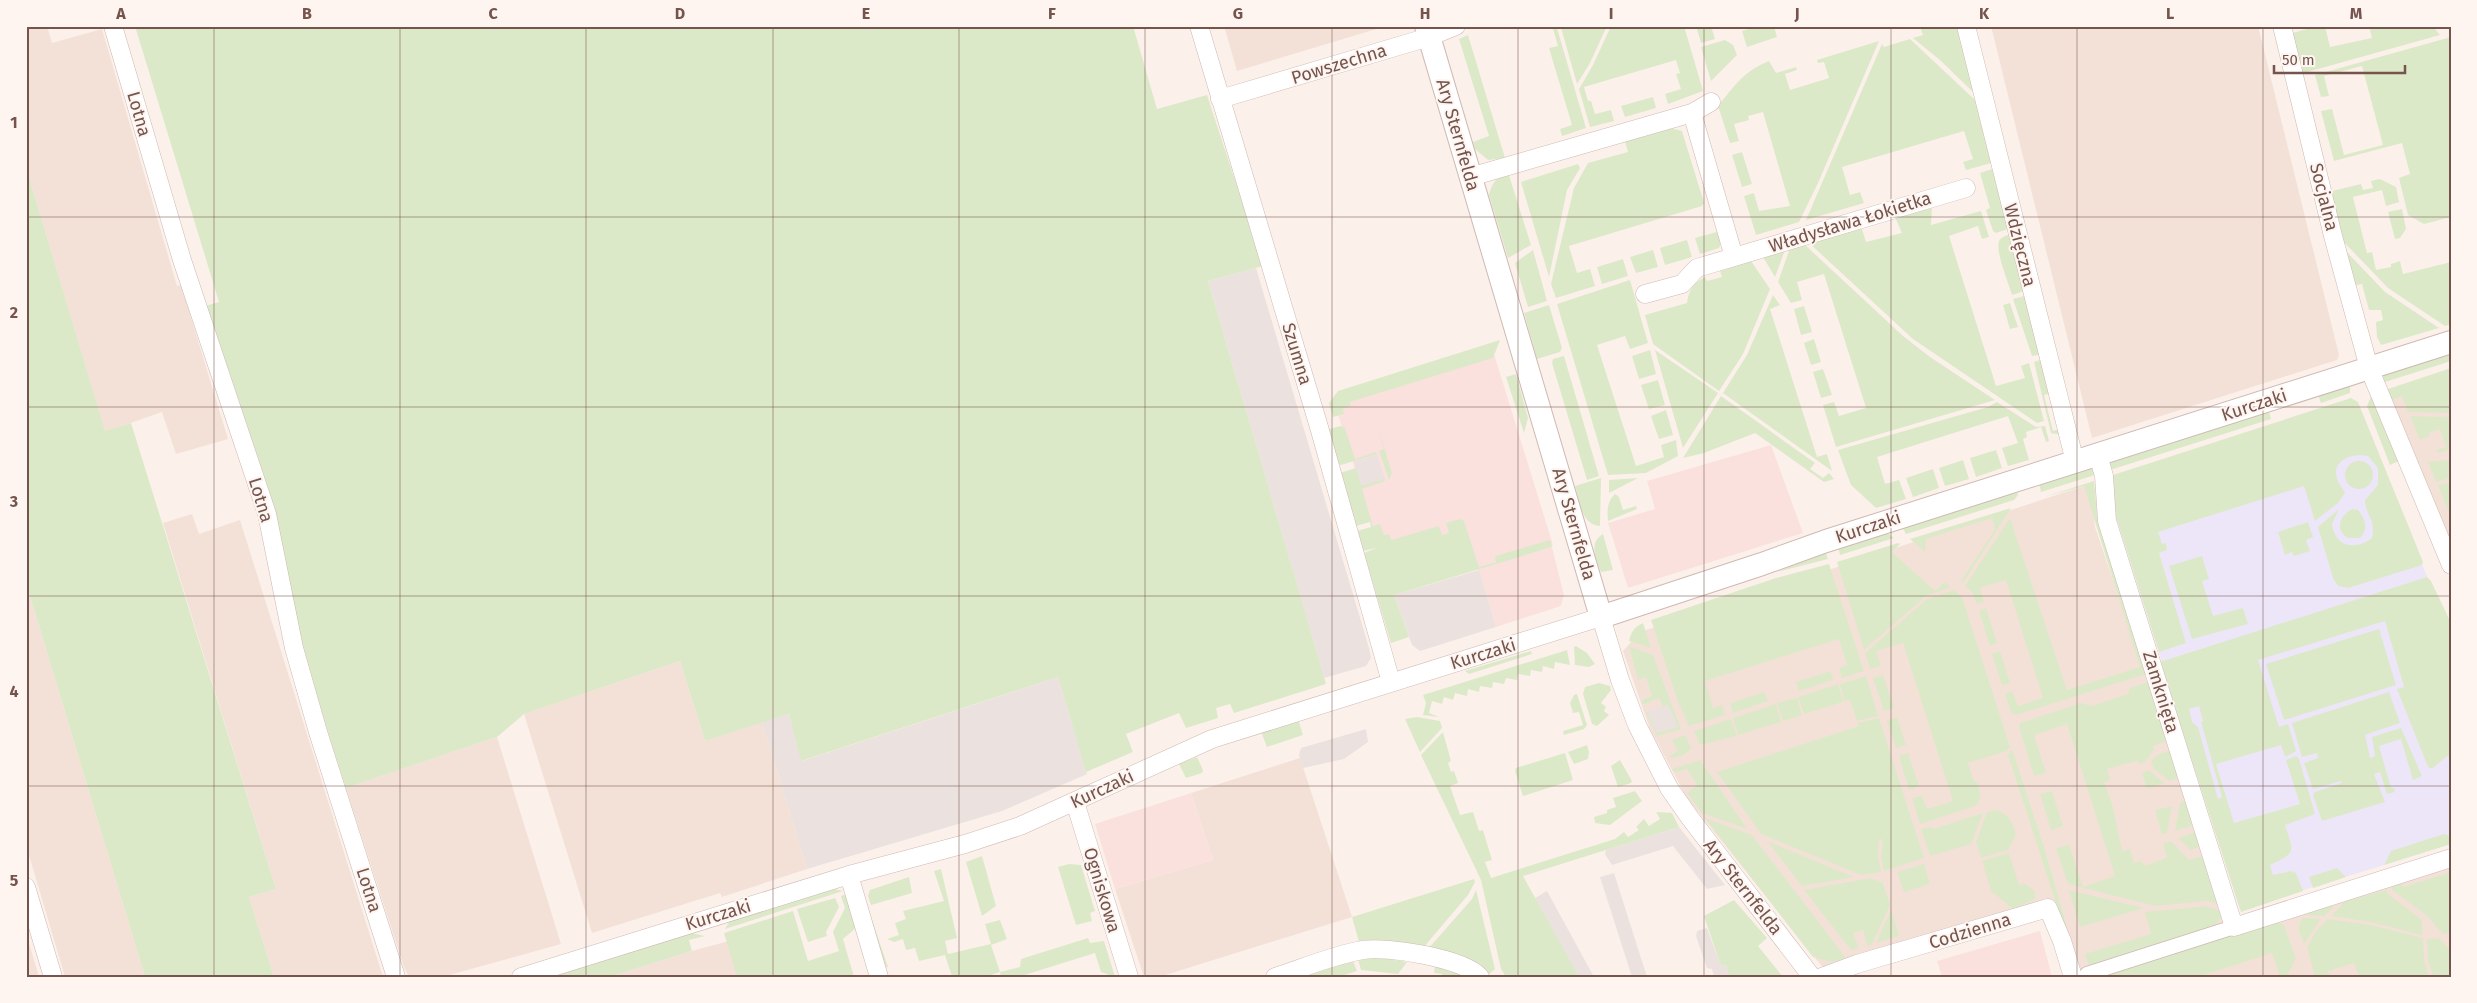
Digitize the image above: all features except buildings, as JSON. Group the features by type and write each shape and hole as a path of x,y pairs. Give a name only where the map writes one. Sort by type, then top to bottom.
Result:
{"street":[{"name":"Lotna","path":"113,26 182,260 267,514 294,648 318,732 396,977"},
{"name":"Szumna","path":"1199,26 1316,418 1391,682"},
{"name":"Powszechna","path":"1220,100 1428,31 1456,26"},
{"name":"Wdzięczna","path":"1966,26 2075,462"},
{"name":"Socjalna","path":"2282,26 2333,236 2369,368"},
{"name":"Ary Sternfelda","path":"1428,31 1601,617 1620,680 1637,725 1670,788 1690,818 1812,977"},
{"path":"1470,177 1692,113 1711,102"},
{"path":"1692,113 1734,257"},
{"name":"Władysława Łokietka","path":"1645,294 1682,284 1697,268 1966,188"},
{"name":"Kurczaki","path":"521,977 849,876 965,844 1020,826 1212,739 1601,617 1834,538 2451,342"},
{"path":"2369,368 2451,565"},
{"name":"Zamknięta","path":"2098,455 2104,476 2107,521 2234,927"},
{"name":"Ogniskowa","path":"1075,802 1129,977"},
{"path":"2080,975 2451,858"},
{"path":"849,876 879,977"},
{"path":"26,887 54,977"},
{"name":"Codzienna","path":"1822,977 1857,964 2048,908 2062,941 2080,975"},
{"path":"1275,977 1369,949 1420,955 1458,963 1469,968 1480,977"}],"shaded area":[{"path":"26,26 47,26 52,43 102,29 177,286 181,285 228,439 176,454 162,412 105,432 26,167"},
{"path":"1224,26 1382,26 1383,27 1237,71"},
{"path":"1991,26 2258,26 2339,355 2337,360 2092,438"},
{"path":"1256,268 1371,658 1366,666 1324,678 1208,281"},
{"path":"1494,354 1553,545 1477,568 1382,556 1335,405"},
{"path":"2451,373 2451,546 2389,393"},
{"path":"2351,401 2451,631 2451,844 2240,910 2114,510"},
{"path":"1771,445 1803,533 1628,588 1608,523 1655,509 1647,481"},
{"path":"1377,454 1385,479 1361,487 1354,462"},
{"path":"2090,484 2095,527 2233,935 2451,867 2451,977 2079,977 2050,904 1824,969 1687,798 1650,729 1623,651 1640,632"},
{"path":"192,514 199,534 240,520 383,977 274,977 249,897 276,889 163,523"},
{"path":"1552,547 1564,595 1561,606 1496,627 1478,569"},
{"path":"1479,570 1496,627 1420,651 1412,645 1394,595"},
{"path":"26,583 145,977 65,977 26,845"},
{"path":"680,661 705,741 762,722 807,869 722,897 720,893 592,933 524,714"},
{"path":"1058,677 1087,774 1002,811 807,869 762,722 789,714 802,761"},
{"path":"1668,705 1678,727 1657,733 1647,712"},
{"path":"1366,729 1368,742 1344,759 1303,768 1299,755 1301,748"},
{"path":"497,737 561,944 442,977 412,977 408,975 404,967 346,788"},
{"path":"1300,758 1352,917 1159,977 1144,977 1115,889 1213,860 1191,793"},
{"path":"1191,793 1213,860 1115,889 1095,824"},
{"path":"1679,827 1725,885 1707,889 1673,846 1612,865 1605,854 1606,850"},
{"path":"1614,873 1647,977 1632,977 1600,877"},
{"path":"1547,891 1594,977 1578,977 1535,898"},
{"path":"1707,928 1721,966 1726,965 1729,977 1714,977 1712,969 1707,968 1696,936 1697,931"},
{"path":"2040,931 2052,977 1942,977 1937,961"},
{"path":"26,933 39,977 26,977"},
{"path":"733,940 744,977 609,977 692,951"}],"green space":[{"path":"135,26 1133,26 1157,109 1207,95 1263,266 1208,281 1326,684 1234,713 1230,704 1216,708 1218,718 1186,728 1179,713 1126,734 1133,752 1086,772 1058,677 801,761 789,714 705,741 680,661 524,714 497,737 346,788 300,645 205,306 219,302"},
{"path":"1562,26 1607,26 1590,63 1577,84 1561,28"},
{"path":"1611,26 1684,26 1703,91 1668,104 1665,94 1681,89 1676,74 1680,73 1676,60 1584,87 1588,101 1591,101 1595,114 1611,110 1614,121 1590,127 1579,89 1593,65"},
{"path":"1696,26 1711,26 1715,39 1701,43"},
{"path":"1759,26 1774,26 1777,37 1747,47 1742,31"},
{"path":"1920,26 1957,26 1974,93 1941,61 1913,38 1923,35"},
{"path":"2318,26 2325,26 2330,47 2372,38 2369,26 2433,26 2440,35 2300,74 2289,34"},
{"path":"1557,28 1586,128 1562,136 1560,129 1572,125 1549,48 1558,46 1553,29"},
{"path":"1468,35 1505,158 1488,160 1475,149 1473,142 1489,136 1459,39"},
{"path":"2451,37 2451,217 2424,224 2408,215 2399,178 2410,174 2402,143 2334,161 2321,111 2332,109 2344,155 2383,145 2362,66 2324,76 2329,96 2321,97 2315,75"},
{"path":"1910,39 1975,100 1991,163 1966,170 1963,162 1973,159 1964,131 1842,167 1850,195 1860,192 1864,203 1806,220 1882,44 1884,47"},
{"path":"1725,40 1733,45 1737,55 1711,81 1701,47"},
{"path":"1879,41 1818,183 1799,222 1756,235 1744,196 1754,193 1759,211 1790,206 1763,112 1748,116 1749,120 1734,124 1739,141 1730,143 1718,106 1746,74 1769,61 1776,73 1796,67 1797,70 1785,74 1790,90 1829,78 1824,62 1818,63 1817,60"},
{"path":"1653,97 1656,108 1625,117 1621,106"},
{"path":"1667,127 1682,131 1704,203 1702,206 1569,246 1577,273 1590,269 1595,286 1556,298 1551,284 1574,188 1588,163 1628,152 1624,138"},
{"path":"1742,152 1752,184 1742,187 1732,155"},
{"path":"1578,164 1580,168 1567,190 1549,277 1521,182"},
{"path":"26,167 105,431 131,423 276,889 249,897 274,977 145,977 26,583"},
{"path":"1992,169 2008,229 1996,233 1993,231 1986,210 1990,208 1980,173"},
{"path":"1508,172 1531,245 1508,258 1489,195 1495,181"},
{"path":"2380,179 2396,187 2399,202 2386,206 2382,190 2353,197 2367,253 2372,252 2376,270 2391,267 2391,264 2400,261 2403,274 2451,262 2451,324 2445,326 2388,288 2340,238 2328,192 2361,184 2363,190 2373,188 2371,181"},
{"path":"1932,208 1931,225 1981,211 1989,237 1982,239 1978,226 1949,236 1996,386 2025,378 2021,366 2029,363 2044,421 2037,423 1913,339 1808,242 1861,226 1866,242 1902,233 1895,217"},
{"path":"2402,209 2406,229 2400,238 2395,239 2388,212"},
{"path":"1717,232 1721,243 1719,248 1700,254 1695,238"},
{"path":"2013,234 2027,290 2012,295 1998,246 2002,238"},
{"path":"1687,240 1692,257 1665,265 1660,248"},
{"path":"1804,244 1903,336 1930,357 1995,400 1836,447 1823,405 1834,402 1839,416 1866,408 1824,274 1797,282 1802,300 1791,303 1778,282 1790,248"},
{"path":"2342,247 2385,292 2439,328 2381,345 2377,337 2376,322 2383,320 2381,310 2369,310 2362,284 2352,286"},
{"path":"1533,250 1547,301 1528,307 1515,263"},
{"path":"1653,250 1658,267 1636,273 1630,257"},
{"path":"1785,250 1775,277 1763,257"},
{"path":"1623,259 1628,276 1602,284 1597,267"},
{"path":"1751,261 1770,289 1743,354 1719,391 1653,344 1645,315 1687,303 1690,290 1705,277 1707,281 1722,277 1720,271"},
{"path":"1630,280 1648,343 1630,349 1625,336 1597,345 1636,466 1664,457 1661,445 1676,440 1678,456 1646,473 1608,475 1557,304"},
{"path":"1773,295 1780,305 1770,309 1817,457 1827,454 1832,471 1723,393 1747,355"},
{"path":"2028,295 2042,354 2032,356 2013,299"},
{"path":"2010,303 2018,327 2010,329 2003,305"},
{"path":"1549,305 1562,348 1560,352 1537,359 1524,313"},
{"path":"1804,306 1812,332 1801,335 1794,309"},
{"path":"1814,339 1821,362 1811,365 1804,343"},
{"path":"1500,340 1493,358 1350,402 1351,406 1343,409 1344,414 1333,417 1329,403 1338,391"},
{"path":"1650,350 1656,374 1639,379 1632,356"},
{"path":"1655,350 1718,393 1683,448"},
{"path":"2449,353 2451,361 2382,383 2384,374"},
{"path":"1564,356 1599,476 1587,480 1552,363 1553,359"},
{"path":"2043,359 2052,393 2044,395 2053,431 2060,429 2062,435 2051,433 2034,362"},
{"path":"2451,368 2451,413 2408,412 2402,396 2389,401 2385,390"},
{"path":"1823,369 1832,395 1821,398 1813,372"},
{"path":"1516,374 1528,418 1524,433 1506,377"},
{"path":"1658,380 1665,405 1649,409 1641,385"},
{"path":"2350,384 2350,393 2321,403 2318,395"},
{"path":"2373,392 2401,460 2390,465 2367,406"},
{"path":"1721,396 1815,463 1810,469 1823,478 1829,473 1834,479 1824,482 1755,433 1704,453 1683,458"},
{"path":"2351,398 2358,402 2423,562 2422,565 2348,588 2338,586 2333,578 2318,527 2339,509 2332,524 2337,538 2341,542 2347,545 2359,545 2372,538 2373,526 2365,500 2378,485 2378,468 2368,456 2350,457 2340,462 2336,472 2337,479 2345,493 2338,503 2315,521 2304,486 2158,532 2162,544 2166,543 2167,550 2159,553 2186,643 2159,652 2114,510 2110,476"},
{"path":"1997,402 2036,427 2045,426 2049,441 2046,442 2041,427 2026,432 2027,437 2023,439 2029,460 2008,466 2002,448 2018,443 2008,416 1877,457 1885,484 1899,480 1906,499 1876,508 1851,485 1838,450 1988,407"},
{"path":"1666,410 1673,435 1659,439 1651,416"},
{"path":"2269,412 2271,419 2107,471 2109,461"},
{"path":"2410,416 2451,417 2448,450 2438,453 2437,450 2446,447 2440,429 2429,433 2429,436 2420,440"},
{"path":"1375,417 1392,473 1389,480 1379,451 1384,449"},
{"path":"1340,426 1345,428 1355,459 1376,452 1377,454 1341,465 1337,463 1327,430"},
{"path":"1996,450 2002,468 1976,477 1970,458"},
{"path":"1963,460 1969,479 1945,486 1939,468"},
{"path":"2449,460 2451,478 2436,482 2428,462"},
{"path":"2359,461 2369,465 2373,475 2369,485 2359,489 2349,485 2345,475 2349,465"},
{"path":"2094,465 2098,474 2041,492 2039,483"},
{"path":"1356,468 1361,486 1385,479 1385,481 1362,489 1373,526 1380,524 1384,535 1389,534 1391,540 1439,526 1442,535 1449,533 1446,523 1460,519 1464,521 1479,567 1496,562 1495,556 1550,540 1552,547 1394,595 1409,637 1391,643 1364,553 1376,548 1363,551 1357,531 1371,527 1370,522 1356,526 1340,473"},
{"path":"1933,469 1939,488 1913,497 1906,478"},
{"path":"1601,478 1600,526 1594,525 1585,517 1575,486"},
{"path":"1638,478 1609,493 1609,480"},
{"path":"2094,481 2098,524 2102,534 2106,534 2146,674 2016,715 2011,713 2005,694 2012,691 2018,706 2043,698 2006,580 1980,588 1984,602 1977,604 1972,592 1965,586 2010,518 2067,690 2140,667 2084,486 2044,497"},
{"path":"2451,482 2451,518 2438,485"},
{"path":"2017,490 2018,495 2014,500 1906,534 1902,527"},
{"path":"1615,494 1619,497 1623,510 1636,506 1637,509 1608,521 1608,506"},
{"path":"2011,508 1963,583 1961,581 1995,529 1992,518 1926,539 1925,552 1910,539"},
{"path":"2352,509 2358,510 2363,516 2365,527 2360,538 2348,538 2341,531 2340,523 2344,515"},
{"path":"2308,522 2313,537 2306,540 2310,551 2294,556 2292,552 2285,555 2278,532"},
{"path":"1886,532 1894,538 1840,555 1838,547"},
{"path":"1603,534 1613,570 1601,572 1595,557 1594,547 1598,538"},
{"path":"1898,543 1900,544 1892,552 1935,591 1944,582 1951,587 1926,596 1864,650 1837,562"},
{"path":"1825,551 1828,559 1777,572"},
{"path":"2202,556 2209,579 2202,581 2213,616 2243,608 2248,624 2192,639 2169,566"},
{"path":"1829,564 1864,671 1842,678 1839,668 1847,665 1839,639 1705,681 1713,708 1722,705 1725,715 1689,726 1678,702 1651,620 1776,578"},
{"path":"2427,577 2431,581 2451,623 2451,757 2447,756 2433,768 2429,768 2426,762 2397,689 2404,687 2385,621 2258,660 2279,727 2288,724 2296,751 2285,757 2281,745 2216,764 2234,823 2300,804 2286,760 2296,756 2299,759 2315,814 2285,825 2291,851 2285,857 2270,865 2273,875 2291,871 2296,873 2303,891 2241,912 2160,662","holes":["2199,706 2203,721 2201,722 2222,797 2218,799 2198,727 2192,722 2189,709"]},
{"path":"1954,590 1962,597 2010,747 2007,751 1968,763 1974,782 1977,782 1980,792 1980,798 1975,806 1920,824 1912,798 1922,796 1927,809 1953,801 1903,643 1876,651 1881,666 1870,669 1865,653 1927,599"},
{"path":"1986,608 1997,643 1990,646 1979,611"},
{"path":"1643,623 1651,648 1629,641 1633,630"},
{"path":"2379,629 2396,685 2284,720 2266,664"},
{"path":"1576,646 1587,653 1595,664 1589,667 1575,665 1574,647"},
{"path":"1629,646 1653,655 1681,729 1657,736 1647,712 1657,733 1678,727 1668,705 1663,707 1659,698 1645,704 1641,703 1644,699 1652,696 1646,677 1638,680"},
{"path":"1567,650 1570,665 1555,662 1554,669 1543,666 1542,672 1531,670 1530,676 1518,674 1517,680 1506,678 1504,684 1493,682 1492,688 1480,686 1479,692 1468,689 1467,696 1455,693 1453,700 1444,697 1442,704 1432,701 1429,713 1439,717 1423,715 1426,703 1423,695"},
{"path":"1531,651 1532,654 1469,674 1465,671"},
{"path":"2000,651 2010,683 2002,685 1992,654"},
{"path":"1831,671 1833,680 1799,691 1796,682"},
{"path":"1883,675 1894,708 1884,711 1873,678"},
{"path":"1866,676 1878,716 1857,721 1850,700 1844,701 1840,684"},
{"path":"2150,681 2167,741 2153,746 2154,750 2145,762 2139,764 2137,761 2107,769 2110,780 2104,782 2113,807 2122,851 2130,849 2134,863 2142,861 2144,866 2167,858 2163,844 2171,841 2189,860 2206,855 2223,905 2207,901 2155,906 2068,884 2056,849 2069,844 2083,887 2115,876 2067,724 2034,735 2046,773 2034,776 2019,727 2020,723 2081,703 2091,706 2128,694 2130,688"},
{"path":"1599,683 1610,686 1611,690 1601,703 1606,707 1604,711 1609,715 1597,726 1592,724 1583,694 1585,687"},
{"path":"1838,684 1843,702 1804,714 1798,697"},
{"path":"1764,692 1768,701 1733,713 1730,703"},
{"path":"2389,692 2400,723 2365,735 2370,758 2375,756 2372,737 2401,728 2422,776 2413,780 2401,739 2379,746 2391,788 2394,788 2395,792 2387,794 2380,772 2374,774 2385,802 2322,821 2313,795 2315,792 2342,783 2341,781 2313,789 2304,763 2318,758 2317,753 2302,757 2292,723"},
{"path":"1577,694 1587,725 1584,729 1564,735 1563,731 1583,725 1579,712 1573,713 1570,703 1574,695"},
{"path":"1797,698 1802,715 1783,721 1777,703"},
{"path":"1776,704 1781,722 1738,735 1733,718"},
{"path":"1417,717 1440,721 1442,728 1420,752 1405,719"},
{"path":"1897,717 1906,745 1896,748 1887,721"},
{"path":"1879,718 1924,858 1884,871 1881,857 1883,839 1879,840 1878,856 1881,872 1861,875 1761,834 1717,772 1859,726 1857,723"},
{"path":"1731,719 1737,736 1700,745 1694,731"},
{"path":"1295,721 1299,722 1303,735 1267,747 1263,732"},
{"path":"1443,732 1451,761 1448,763 1451,772 1454,771 1458,783 1450,786 1460,815 1473,812 1479,831 1483,830 1492,860 1485,862 1491,878 1615,839 1624,832 1628,837 1639,830 1636,827 1644,819 1649,826 1660,819 1656,812 1672,813 1679,827 1523,876 1579,977 1506,977 1501,969 1481,880 1421,755"},
{"path":"1685,735 1691,748 1684,755 1672,758 1669,756 1678,751 1672,740"},
{"path":"1587,745 1588,759 1574,764 1568,752"},
{"path":"2012,749 2044,847 2067,927 2063,925 2008,755"},
{"path":"2171,750 2182,777 2169,781 2154,769 2151,761 2157,755"},
{"path":"1565,753 1573,780 1523,796 1515,771 1516,768"},
{"path":"1908,753 1919,786 1909,790 1899,756"},
{"path":"1197,757 1203,770 1202,773 1186,778 1179,764"},
{"path":"1620,760 1632,781 1618,787 1611,766"},
{"path":"1700,760 1747,829 1702,813 1687,793 1697,785 1687,769 1675,772 1672,769"},
{"path":"2149,770 2164,783 2147,789 2142,773"},
{"path":"1635,791 1642,801 1610,825 1595,823 1594,817 1607,813 1607,810 1616,807 1613,798"},
{"path":"2052,791 2063,826 2051,830 2040,794"},
{"path":"2189,800 2196,820 2190,826 2175,831 2180,803"},
{"path":"2172,806 2167,833 2162,835 2155,810"},
{"path":"1995,810 2004,814 2009,819 2016,834 2008,850 1981,858 1976,842 1987,812"},
{"path":"1983,813 1971,844 1930,856 1921,829 1931,827 1933,829"},
{"path":"1705,818 1752,835 1846,958 1831,962 1813,957"},
{"path":"2199,831 2202,840 2197,848 2191,850 2178,838"},
{"path":"2444,834 2451,836 2451,844 2384,865 2391,851"},
{"path":"1767,841 1854,877 1802,886"},
{"path":"2009,853 2019,885 2025,884 2035,891 2035,899 2013,909 1991,891 1982,861"},
{"path":"982,856 996,906 982,916 966,862"},
{"path":"1069,864 1081,865 1095,911 1090,913 1092,921 1076,925 1058,867"},
{"path":"1924,864 1930,884 1904,892 1897,872"},
{"path":"2337,868 2346,877 2313,888 2309,877"},
{"path":"941,869 957,938 945,941 948,954 991,944 985,924 1000,920 1007,939 991,945 1000,972 984,977 952,977 945,955 919,961 915,948 906,950 903,939 894,942 887,939 899,935 895,923 906,919 903,911 944,901 934,871"},
{"path":"2451,872 2451,932 2443,934 2427,916 2392,890 2391,884 2401,880 2403,887"},
{"path":"909,877 912,893 871,905 868,896 870,890"},
{"path":"1871,878 1883,883 1890,905 1872,944 1867,946 1863,930 1853,933 1859,948 1851,950 1804,890"},
{"path":"1474,879 1475,882 1468,895 1423,948 1370,940 1359,942 1352,917"},
{"path":"830,888 843,891 725,929 730,920"},
{"path":"1476,890 1495,969 1488,975 1474,963 1461,956 1428,949 1472,899"},
{"path":"2069,890 2144,908 2080,927"},
{"path":"2387,890 2388,894 2422,920 2422,935 2371,922 2331,916 2344,902"},
{"path":"847,894 857,927 843,939 854,977 737,977 724,933 793,911 808,961 839,951 833,932 845,908 841,896"},
{"path":"864,896 888,967 883,969"},
{"path":"835,898 839,907 826,932 827,936 808,942 797,909"},
{"path":"2340,899 2325,916 2305,915 2308,910"},
{"path":"1734,900 1767,938 1758,946 1783,977 1729,977 1726,965 1721,966 1704,916"},
{"path":"2207,906 2223,914 2214,928 2089,966 2085,954 2151,934 2145,912"},
{"path":"1891,910 1899,936 1876,943"},
{"path":"2302,918 2321,919 2304,944 2298,928"},
{"path":"2328,919 2371,925 2423,938 2424,960 2429,977 2359,977 2354,963 2328,971 2330,977 2315,977 2307,947 2316,931"},
{"path":"2275,922 2284,925 2296,958 2287,977 2280,977 2272,953 2198,977 2097,977"},
{"path":"691,933 705,936 689,940 692,951 609,977 550,977"},
{"path":"1088,938 1090,943 1104,941 1115,977 1101,972 1095,953 1018,977 1001,977 1000,972 1020,967 1021,959"},
{"path":"2439,938 2451,951 2451,977 2433,977 2428,960 2427,939"},
{"path":"1375,957 1407,962 1398,974 1361,970 1358,959"},
{"path":"1353,961 1357,971 1338,977 1301,977"},
{"path":"1435,966 1449,968 1468,977 1442,977 1442,974 1434,973"}]}
